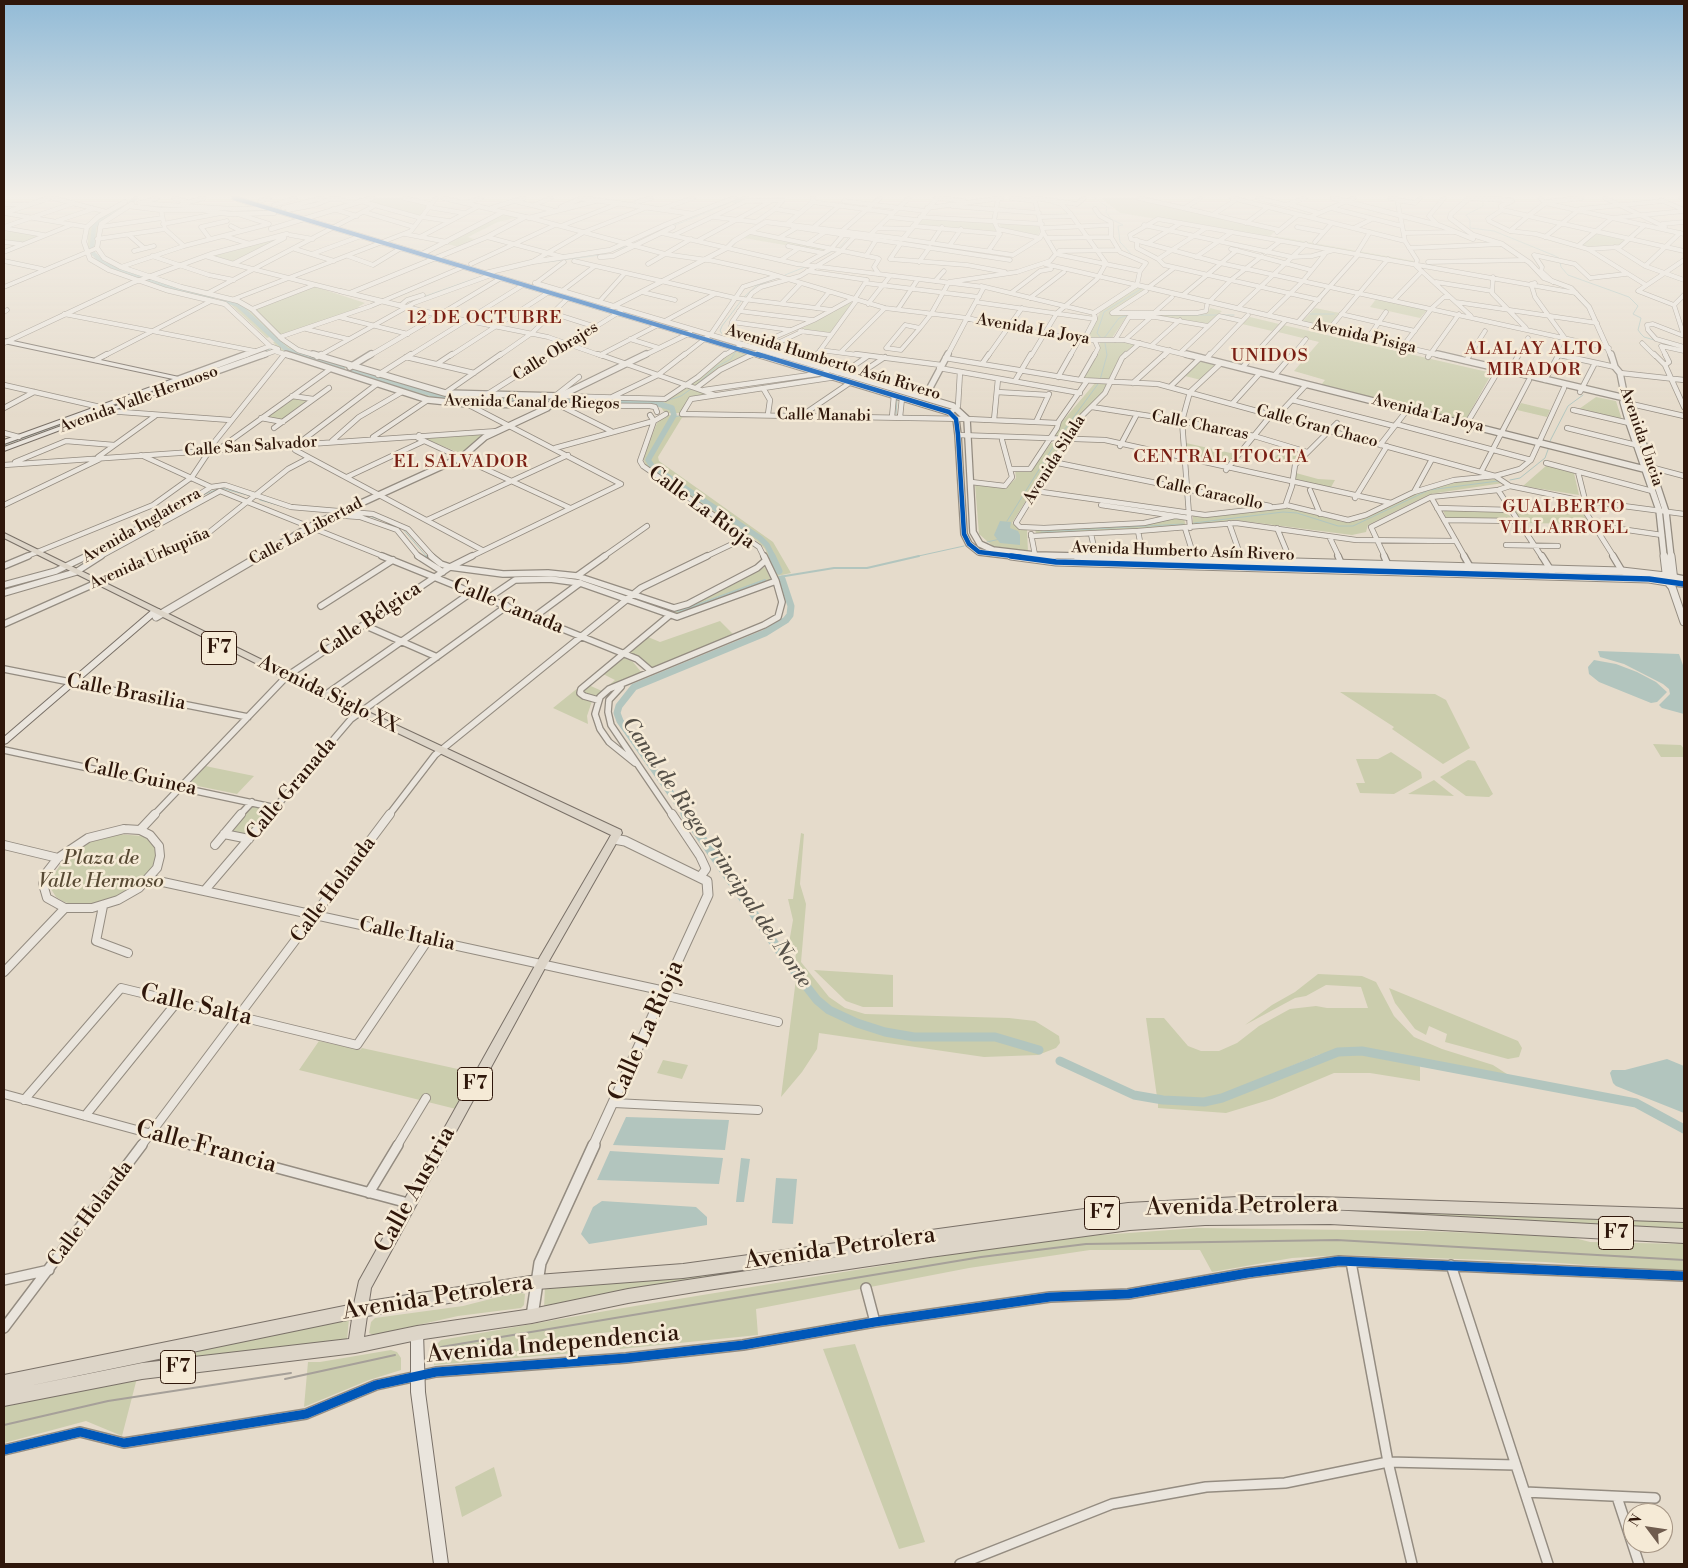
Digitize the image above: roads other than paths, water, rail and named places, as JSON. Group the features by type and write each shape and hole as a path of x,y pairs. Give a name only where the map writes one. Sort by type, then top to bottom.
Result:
{"highway":[{"name":"Avenida Siglo XX","path":"4,536 35,554 358,714 619,838"},
{"name":"Avenida Siglo XX","path":"4,541 35,554"},
{"name":"Avenida Siglo XX","path":"285,678 325,695 358,714"},
{"name":"Calle Austria","path":"355,1346 364,1286 408,1203 541,965 619,838"},
{"name":"Avenida Petrolera","path":"4,1383 359,1310 536,1282 683,1271 1118,1211 1238,1202 1318,1203 1684,1216"},
{"name":"Avenida Petrolera","path":"4,1398 142,1371 355,1346 417,1333 532,1316 628,1296 701,1284 948,1247 1130,1223 1205,1218 1330,1217 1684,1236"}],"main road":[{"path":"5,342 179,378 186,382"},
{"name":"Avenida Valle Hermoso","path":"4,442 179,378"},
{"name":"Avenida Valle Hermoso","path":"4,449 186,382"},
{"name":"Calle La Libertad","path":"4,741 71,682 156,614"},
{"path":"417,1333 418,1376 432,1505 441,1564"}],"street":[{"path":"4,287 39,271"},
{"name":"Avenida Canal de Riegos","path":"116,271 166,290 228,306 274,340 294,349 445,393 665,399 686,386"},
{"name":"Avenida Canal de Riegos","path":"134,271 234,299 252,309 274,340 278,349 275,351 284,355 428,400 467,404 656,406 657,412"},
{"path":"5,342 163,271"},
{"path":"203,271 235,280"},
{"path":"208,293 253,271"},
{"path":"260,271 379,302 532,333 569,343 715,395 838,374 868,356"},
{"path":"234,299 309,271"},
{"path":"340,291 389,271"},
{"path":"350,293 395,271"},
{"path":"274,340 379,302 453,271"},
{"name":"Avenida Humberto Asín Rivero","path":"482,271 536,283 711,334 830,370 851,382 949,412 956,418 963,526 969,544 979,552 1030,561 1390,568 1552,573 1670,581 1684,579"},
{"name":"Avenida Humberto Asín Rivero","path":"486,271 490,273"},
{"path":"317,357 403,307 497,271"},
{"path":"340,373 504,276 518,271"},
{"path":"536,283 550,271"},
{"path":"562,291 588,271"},
{"path":"617,271 735,298 832,310"},
{"name":"Calle Obrajes","path":"607,310 683,271"},
{"name":"Avenida La Joya","path":"755,271 801,282 854,300 885,308 967,318 1007,328 1082,340 1125,340 1140,343 1467,423 1540,444 1684,476"},
{"path":"724,345 730,340 732,322 747,299 762,287 790,279 807,271"},
{"path":"808,271 867,280 882,285 979,297"},
{"path":"859,271 984,287"},
{"path":"907,278 912,271"},
{"path":"935,281 944,271"},
{"path":"999,271 1009,273"},
{"path":"949,282 1017,271"},
{"path":"1011,293 1039,271"},
{"name":"Avenida Pisiga","path":"1060,271 1098,277"},
{"name":"Avenida Pisiga","path":"1073,271 1136,286 1172,297 1238,308 1284,321 1329,329 1403,346 1430,355 1466,361 1581,390 1684,412"},
{"path":"1015,382 1057,313 1098,277 1101,271"},
{"path":"1086,318 1136,286 1140,271"},
{"path":"1170,271 1112,313 1184,313 1206,311 1208,303 1242,271"},
{"path":"1191,271 1318,300"},
{"path":"1183,295 1210,271"},
{"path":"1259,271 1609,348"},
{"path":"1238,308 1278,271"},
{"path":"1268,315 1291,294 1311,271"},
{"path":"1298,322 1343,271"},
{"path":"1329,329 1377,271"},
{"path":"1394,300 1422,271"},
{"path":"1422,271 1472,317"},
{"path":"1464,271 1576,292"},
{"path":"1536,271 1544,278 1576,292"},
{"path":"1541,271 1554,283"},
{"path":"1582,271 1590,278 1626,274"},
{"path":"1622,271 1646,285"},
{"path":"1657,271 1684,280"},
{"path":"1667,271 1638,291 1674,305"},
{"path":"1030,298 1064,272"},
{"path":"599,302 625,273"},
{"name":"Avenida Humberto Asín Rivero","path":"504,276 523,285 724,345 821,373 838,374 925,397 956,409 967,418 973,526 976,540 986,547 1035,555 1194,559 1390,568"},
{"path":"612,397 658,375 711,334 743,287 777,276"},
{"path":"868,304 890,276"},
{"path":"1492,291 1494,277"},
{"path":"898,309 918,279"},
{"path":"810,364 867,280"},
{"path":"961,280 1094,313"},
{"path":"782,303 801,282"},
{"path":"920,328 905,326 886,348 901,350 920,328 931,314 949,282"},
{"path":"1435,282 1492,291 1527,329"},
{"path":"1531,284 1554,283"},
{"path":"1531,284 1535,297 1567,341 1545,380"},
{"path":"252,309 314,285"},
{"path":"378,375 523,285"},
{"path":"925,397 984,287"},
{"name":"Avenida Pisiga","path":"1147,289 1183,295 1248,315 1284,321 1529,380 1581,390"},
{"path":"437,364 549,292"},
{"path":"642,292 675,300"},
{"path":"816,308 829,292"},
{"name":"Avenida Uncia","path":"1576,292 1589,307 1609,348 1615,367 1620,373 1624,400 1630,403 1649,469 1666,512 1670,581"},
{"path":"665,321 716,294"},
{"path":"1010,307 1018,295"},
{"path":"1403,346 1432,308 1444,297 1449,296"},
{"path":"1674,305 1684,296"},
{"path":"1155,312 1172,297"},
{"path":"445,393 532,333 568,298"},
{"path":"752,347 854,300"},
{"path":"96,360 211,301"},
{"path":"976,302 1095,319"},
{"path":"1455,302 1597,324"},
{"path":"1674,305 1684,336"},
{"path":"1161,307 1184,313"},
{"path":"841,352 885,308"},
{"path":"982,364 1022,308"},
{"name":"Calle Obrajes","path":"486,394 625,309"},
{"path":"739,311 814,320"},
{"path":"1368,338 1386,312"},
{"path":"552,313 596,327"},
{"path":"1058,377 1095,319 1094,313"},
{"path":"64,314 255,351"},
{"path":"1342,314 1415,331"},
{"path":"1430,355 1459,314"},
{"path":"1206,360 1248,315"},
{"path":"1180,353 1219,316 1242,321"},
{"path":"338,317 408,334"},
{"path":"1115,340 1129,317 1180,320 1208,326"},
{"path":"1125,340 1151,317"},
{"path":"1150,346 1180,320"},
{"path":"1242,368 1284,321"},
{"path":"732,322 831,335"},
{"path":"1684,336 1653,324 1647,325 1648,330 1656,339 1684,347"},
{"path":"602,354 658,325"},
{"path":"304,329 348,339"},
{"path":"557,396 696,330"},
{"path":"1466,361 1485,331"},
{"path":"696,388 720,370 804,332"},
{"path":"1509,372 1528,338"},
{"path":"630,339 659,348"},
{"path":"1274,376 1306,339"},
{"name":"Avenida Valle Hermoso","path":"179,378 255,351 274,340"},
{"path":"1080,380 1096,353 1098,348 1096,341"},
{"name":"Avenida Silala","path":"1035,555 1030,528 1020,527 1016,523 1080,418 1106,393 1122,358 1140,343"},
{"path":"1642,343 1665,365 1684,407"},
{"path":"686,386 717,359 743,344"},
{"path":"1665,365 1669,362 1661,346 1684,351"},
{"path":"868,369 884,357 891,348"},
{"path":"820,350 884,357 1080,393"},
{"path":"1133,383 1170,350"},
{"name":"Avenida Valle Hermoso","path":"186,382 275,351"},
{"path":"4,566 153,505 192,477 230,420 284,355"},
{"path":"1560,355 1615,367"},
{"path":"406,357 474,373"},
{"name":"Calle Gran Chaco","path":"945,358 1086,381 1158,384 1496,476 1510,486 1578,500 1684,514"},
{"path":"1170,387 1200,358"},
{"path":"1194,559 1188,528 1188,489 1182,421 1190,392 1220,363"},
{"path":"1581,390 1595,363"},
{"path":"218,449 330,370"},
{"path":"703,390 821,373 830,370"},
{"path":"949,412 956,409 960,372"},
{"path":"1467,423 1497,372"},
{"path":"1232,404 1260,373"},
{"path":"1620,373 1684,380"},
{"path":"579,377 557,396 555,405 611,431"},
{"path":"994,420 998,378"},
{"path":"1481,472 1529,380"},
{"name":"Avenida Silala","path":"1011,469 1030,470 1086,381"},
{"path":"803,415 851,382"},
{"path":"377,384 300,443 295,450 482,550"},
{"path":"4,385 100,407"},
{"path":"1227,469 1254,436 1306,385"},
{"path":"274,428 329,388"},
{"path":"763,388 770,400 768,414"},
{"path":"1034,493 1175,516 1276,508 1286,505 1348,520 1366,515 1414,492 1454,480 1496,476 1520,469 1531,460 1540,444 1564,388"},
{"path":"1036,422 1052,389"},
{"path":"4,408 34,392"},
{"path":"332,441 359,417 402,392"},
{"path":"997,392 1048,395"},
{"name":"Calle Manabi","path":"715,395 691,399 682,414 967,418 1058,424"},
{"path":"892,417 894,395"},
{"path":"909,400 916,395"},
{"path":"292,396 313,399"},
{"path":"900,417 902,398"},
{"path":"373,438 428,400"},
{"path":"1292,400 1531,460"},
{"path":"1624,400 1636,445 1649,469 1652,491 1659,510 1670,581 1684,622"},
{"path":"1630,403 1684,416"},
{"path":"467,404 568,455"},
{"name":"Calle La Libertad","path":"156,614 311,526 462,457 486,437 555,405"},
{"name":"Calle Charcas","path":"1092,407 1182,421 1254,436 1307,452"},
{"path":"1380,445 1408,410"},
{"path":"1573,410 1629,424"},
{"path":"108,412 230,420"},
{"path":"555,448 611,431 624,428 654,421 666,414 657,412 624,428"},
{"path":"1120,446 1137,414"},
{"path":"97,458 155,416"},
{"path":"650,416 654,421"},
{"path":"260,418 283,422"},
{"name":"Calle La Rioja","path":"635,763 609,742 600,729 595,714 598,700 610,689 764,625 778,617 782,602 776,582 759,547 643,466 640,461 654,421"},
{"path":"1286,505 1295,465 1337,423"},
{"path":"1567,428 1636,445"},
{"name":"Calle San Salvador","path":"6,464 498,431"},
{"path":"4,433 19,437"},
{"path":"419,435 418,438 424,441 513,480 570,508"},
{"path":"958,436 1002,440 1049,440"},
{"path":"968,437 1067,441 1120,446 1292,483 1384,506"},
{"path":"971,482 1005,486 1012,477 1002,440"},
{"path":"6,464 66,441 114,445"},
{"path":"347,477 424,441"},
{"path":"1355,498 1387,446"},
{"path":"140,455 211,487"},
{"path":"427,520 568,455"},
{"name":"Calle Bélgica","path":"140,830 285,678 450,567 621,484 568,455"},
{"path":"4,505 104,457"},
{"name":"Avenida Urkupiña","path":"4,624 207,534 288,469 309,458"},
{"path":"1414,492 1432,459"},
{"name":"Calle Caracollo","path":"1053,462 1276,508"},
{"path":"1546,463 1652,491"},
{"path":"1578,472 1585,500"},
{"path":"1292,483 1310,490 1391,503"},
{"name":"Avenida Inglaterra","path":"4,585 69,571 118,537 162,518 211,487 233,486 291,507 373,514 400,524 408,529 432,557 441,564 450,567 503,574 548,573 578,576 674,608 688,604 757,568 766,560"},
{"path":"1390,568 1375,540 1371,527 1431,497 1498,490 1510,486"},
{"path":"1310,490 1320,514"},
{"path":"1498,490 1552,573"},
{"name":"Avenida Inglaterra","path":"4,593 69,571 172,519 217,491 226,492 311,526"},
{"path":"1034,493 1189,516"},
{"path":"1431,497 1472,571"},
{"path":"1578,500 1622,571"},
{"path":"1437,508 1511,510"},
{"path":"333,516 360,517 397,530 421,560 443,572"},
{"path":"1030,528 1144,523 1175,516"},
{"path":"1444,520 1518,521"},
{"path":"1031,536 1188,528 1229,523 1277,528 1330,538 1456,541"},
{"path":"1229,523 1243,562"},
{"path":"1593,525 1662,535"},
{"name":"Calle Canada","path":"311,526 637,659 651,671"},
{"path":"578,576 647,526"},
{"path":"963,526 973,526"},
{"path":"1277,528 1291,563"},
{"path":"1138,531 1143,558"},
{"path":"1091,534 1096,556"},
{"name":"Calle Holanda","path":"4,1328 438,752 629,600 641,588 745,538"},
{"path":"1330,538 1342,565"},
{"path":"1506,545 1558,546"},
{"path":"321,606 393,560"},
{"name":"Avenida Humberto Asín Rivero","path":"1552,573 1622,571 1684,584"},
{"path":"488,599 515,580 550,578 580,583 670,615 688,614 776,582"},
{"path":"534,617 580,583"},
{"path":"325,695 472,592"},
{"name":"Calle Granada","path":"205,890 358,714 507,606"},
{"path":"598,700 584,696 580,693 581,689 670,615"},
{"path":"364,625 437,657"},
{"name":"Calle Brasilia","path":"4,669 248,717"},
{"name":"Calle La Rioja","path":"532,1316 540,1263 708,895 707,882 700,877 706,868 700,856 635,763 611,725 608,712 609,700 617,689 630,680"},
{"name":"Calle Guinea","path":"4,750 276,808"},
{"path":"215,845 252,802"},
{"path":"124,829 140,830 150,835 159,846 160,856 157,868 149,879 129,895 104,906 78,909 64,908 47,898 43,884 47,872 58,858 88,838 124,829"},
{"path":"224,834 249,839"},
{"name":"Avenida Siglo XX","path":"619,838 700,877"},
{"path":"4,845 58,858"},
{"name":"Calle Italia","path":"149,879 541,965 664,993 778,1022"},
{"path":"104,906 96,941 128,953"},
{"path":"4,972 64,908"},
{"name":"Calle Salta","path":"24,1100 121,988 358,1045 428,940"},
{"path":"85,1116 177,1002"},
{"name":"Calle Francia","path":"4,1094 408,1203"},
{"path":"369,1193 426,1098"},
{"path":"614,1103 758,1110"},
{"name":"Avenida Independencia","path":"4,1450 80,1432 124,1443 306,1414 376,1385 436,1372 626,1358 742,1345 875,1322 1050,1297 1128,1294 1253,1272 1339,1261 1684,1276"},
{"path":"1350,1262 1388,1462 1412,1564"},
{"path":"1452,1266 1548,1564"},
{"path":"4,1280 49,1270"},
{"path":"866,1288 875,1322"},
{"path":"960,1564 1112,1504 1206,1487 1285,1483 1388,1462 1516,1465"},
{"path":"1525,1492 1655,1498"},
{"path":"1617,1497 1639,1564"}],"waterway":[{"name":"Canal de Riego Principal del Norte","path":"124,271 141,277"},
{"path":"785,275 795,271"},
{"path":"1565,271 1568,275 1629,297 1638,306 1633,314 1641,318 1638,330 1641,334 1644,337 1668,344"},
{"path":"423,297 482,276"},
{"path":"723,335 720,331 722,326 744,297 756,286 777,278"},
{"name":"Canal de Riego Principal del Norte","path":"148,279 175,289 213,297"},
{"path":"1129,315 1119,318 1105,337 1101,338 1097,333 1104,312 1141,289"},
{"path":"408,302 418,298"},
{"name":"Canal de Riego Principal del Norte","path":"222,299 238,305 287,350 305,356"},
{"path":"1310,314 1334,314"},
{"path":"1169,315 1234,315"},
{"path":"1100,380 1107,355 1105,343"},
{"path":"249,357 273,348"},
{"path":"695,386 716,367 731,359 736,351"},
{"name":"Canal de Riego Principal del Norte","path":"301,354 342,368"},
{"name":"Canal de Riego Principal del Norte","path":"352,371 444,397 551,401"},
{"path":"4,445 176,383"},
{"path":"1059,437 1098,384"},
{"path":"660,403 681,396 691,389"},
{"path":"1549,443 1568,406 1583,395"},
{"path":"896,414 897,399"},
{"name":"Canal de Riego Principal del Norte","path":"561,400 649,401 672,408 674,415 648,460 652,466 760,538 767,545 773,557"},
{"name":"Canal de Riego Principal del Norte","path":"673,417 679,416"},
{"path":"1007,521 1055,444"},
{"path":"1510,480 1520,478 1545,458 1549,447"},
{"path":"1194,523 1283,512 1297,513 1338,526 1353,526 1429,490 1498,481"},
{"path":"180,510 205,494 221,488 251,496"},
{"path":"260,500 285,507"},
{"path":"366,515 381,520"},
{"path":"1041,532 1183,524"},
{"path":"94,557 118,542 152,526"},
{"path":"402,528 426,556"},
{"path":"987,542 1000,539"},
{"path":"914,557 964,546"},
{"path":"80,566 96,556"},
{"path":"426,556 438,565"},
{"name":"Canal de Riego Principal del Norte","path":"772,556 779,571"},
{"path":"779,577 834,568 867,568 919,556"},
{"name":"Canal de Riego Principal del Norte","path":"686,815 620,721 617,713 619,706 634,687 765,633 786,620 790,615 791,606 782,579"},
{"path":"666,608 678,611 686,609 765,580"},
{"path":"4,589 25,584"},
{"name":"Canal de Riego Principal del Norte","path":"685,814 785,959 817,1000 829,1010 857,1023 885,1032 914,1037 995,1037 1039,1050"},
{"name":"Canal de Riego Principal del Norte","path":"1060,1061 1134,1095 1163,1100 1204,1102 1222,1098 1338,1052 1362,1051 1636,1103 1684,1129"}],"tram line":[{"path":"441,1347 981,1257 1086,1244 1337,1240 1684,1260"},
{"path":"285,1379 395,1355"},
{"path":"4,1425 108,1401 291,1373"}],"district":[{"name":"12 DE OCTUBRE","path":"485,319"},
{"name":"UNIDOS","path":"1270,357"},
{"name":"ALALAY ALTO MIRADOR","path":"1534,360"},
{"name":"CENTRAL ITOCTA","path":"1221,458"},
{"name":"EL SALVADOR","path":"461,463"},
{"name":"GUALBERTO VILLARROEL","path":"1564,518"}],"park label":[{"name":"Plaza de Valle Hermoso","path":"101,870"}]}
